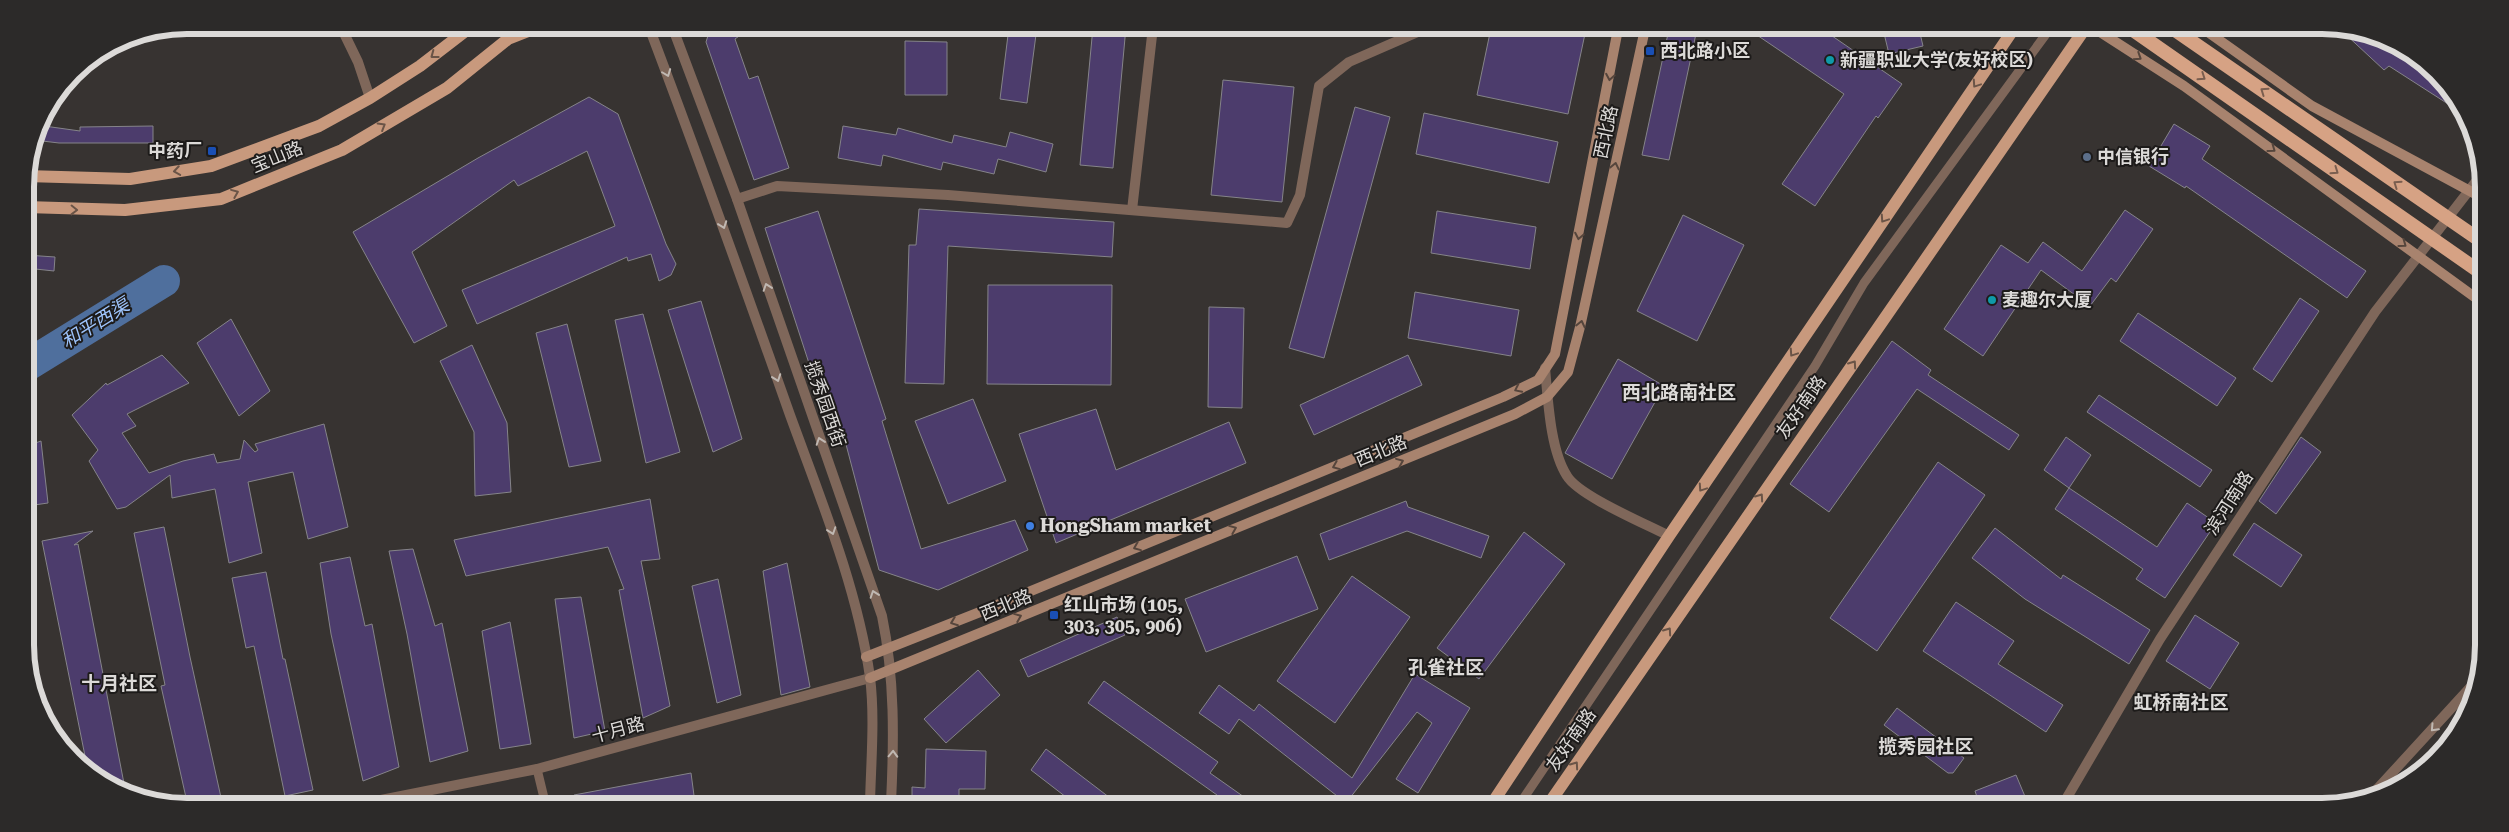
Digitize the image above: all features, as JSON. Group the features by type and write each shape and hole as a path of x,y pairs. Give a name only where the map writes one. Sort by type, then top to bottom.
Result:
{"highway":[{"path":"2139,34 2475,269"},
{"path":"2181,34 2475,238"}],"main road":[{"name":"宝山路","path":"34,176 130,179 211,166 319,126 370,98 420,66 462,34"},
{"path":"508,39 511,34"},
{"path":"508,39 521,34"},
{"name":"西北路","path":"866,657 1538,380 1555,354 1562,324 1617,34"},
{"name":"西北路","path":"870,678 1515,414 1548,397 1568,372 1580,327 1644,34"},
{"name":"友好南路","path":"1496,798 1669,536 2010,34"},
{"name":"友好南路","path":"1553,798 2081,34"},
{"path":"2103,34 2184,86 2475,297"},
{"path":"2210,34 2312,106 2475,193"},
{"name":"宝山路","path":"34,207 125,210 221,199 342,150 446,88 508,39"}],"street":[{"path":"344,34 358,62 370,98"},
{"name":"揽秀园西街","path":"651,34 717,208 834,538 857,613 870,678 873,725 870,798"},
{"name":"揽秀园西街","path":"675,34 737,199 882,616 892,669 894,724 891,798"},
{"path":"1132,210 1152,34"},
{"path":"737,199 777,186 948,196 1287,223 1300,196 1319,86 1349,62 1413,34"},
{"name":"滨河南路","path":"2067,798 2165,630 2375,312 2475,183"},
{"path":"1546,368 1556,452 1568,478 1595,498 1669,536"},
{"name":"十月路","path":"391,798 537,769 870,678"},
{"path":"2377,788 2469,689"}],"lane":[{"path":"1524,798 1815,366 1864,283 2046,34"},
{"path":"537,769 544,798"}],"building":[{"path":"708,34 742,34 735,39 749,79 758,76 789,168 754,180 706,42"},
{"path":"1008,34 1036,34 1027,103 1000,99"},
{"path":"1092,34 1125,34 1113,168 1080,165"},
{"path":"1490,34 1585,34 1568,114 1477,95"},
{"path":"1668,34 1696,34 1669,160 1642,155"},
{"path":"1755,34 1829,34 1902,84 1878,118 1876,116 1815,206 1782,184 1844,94"},
{"path":"1884,34 1920,34 1923,46 1889,54"},
{"path":"2347,36 2371,42 2407,60 2437,86 2451,106 2389,66 2384,70"},
{"path":"905,41 947,42 947,95 905,95"},
{"path":"1223,80 1294,87 1282,202 1211,195"},
{"path":"589,97 618,114 666,244 676,264 671,275 659,281 651,254 628,261 627,257 477,324 462,290 615,226 587,151 518,186 514,180 412,252 447,326 414,343 353,232 478,158"},
{"path":"1355,107 1390,117 1324,358 1289,348"},
{"path":"1424,113 1558,142 1549,183 1416,154"},
{"path":"2174,124 2210,146 2202,159 2366,271 2347,298 2186,186 2185,188 2149,166"},
{"path":"47,126 80,131 80,127 153,126 153,143 59,143 41,141"},
{"path":"843,126 896,135 898,128 952,143 954,135 1006,147 1010,132 1053,144 1046,172 998,159 994,174 943,162 941,170 883,155 881,166 838,158"},
{"path":"919,209 1114,222 1112,257 948,246 944,384 905,383 909,245 916,245"},
{"path":"2125,210 2153,229 2116,282 2111,278 2090,306 2041,270 1983,356 1944,329 2001,245 2028,263 2043,242 2082,271"},
{"path":"818,211 886,419 882,421 921,549 1015,520 1028,550 938,590 879,570 843,433 833,437 765,228"},
{"path":"1437,211 1536,227 1530,269 1431,253"},
{"path":"1683,215 1744,245 1697,341 1637,311"},
{"path":"34,256 55,257 54,271 34,269"},
{"path":"988,285 1112,285 1111,385 987,384"},
{"path":"1415,292 1519,310 1511,356 1408,338"},
{"path":"2300,298 2319,311 2272,382 2253,369"},
{"path":"701,301 742,439 713,452 668,310"},
{"path":"1209,307 1244,308 1242,408 1208,407"},
{"path":"2138,313 2236,378 2217,406 2120,341"},
{"path":"643,314 680,452 646,463 615,320"},
{"path":"231,319 270,391 239,416 197,343"},
{"path":"567,324 601,461 569,467 536,333"},
{"path":"1892,341 1931,370 1928,375 2019,435 2009,450 1917,389 1829,512 1790,484"},
{"path":"472,345 507,423 511,492 475,496 474,432 440,361"},
{"path":"162,355 189,383 127,414 136,426 122,433 149,473 183,461 214,454 217,463 240,459 244,440 255,452 258,450 255,444 324,424 348,527 308,539 293,472 248,482 262,553 229,563 215,489 172,498 170,475 126,507 117,509 89,461 98,450 72,415 106,383 107,385"},
{"path":"1408,355 1422,385 1314,435 1300,405"},
{"path":"1618,359 1664,386 1612,479 1565,453"},
{"path":"2099,395 2212,470 2200,487 2087,412"},
{"path":"973,399 1006,481 948,504 915,421"},
{"path":"1096,409 1116,470 1229,422 1246,463 1056,543 1019,434"},
{"path":"2066,437 2091,455 2069,488 2044,470"},
{"path":"2301,437 2321,452 2276,514 2259,501"},
{"path":"41,441 48,503 34,505 34,444"},
{"path":"1938,462 1985,495 1877,651 1830,618"},
{"path":"2069,488 2157,547 2187,503 2216,523 2165,598 2136,579 2143,569 2055,509"},
{"path":"650,499 660,559 641,561 670,706 643,718 619,590 624,589 608,547 466,576 454,540"},
{"path":"1406,501 1408,507 1489,536 1481,558 1407,531 1329,560 1320,534"},
{"path":"2254,523 2302,555 2281,587 2233,555"},
{"path":"164,527 221,798 186,798 161,686 165,685 134,533"},
{"path":"1995,528 2061,579 2063,575 2150,630 2129,664 2025,599 1972,558"},
{"path":"93,531 74,545 78,544 124,785 86,760 42,541"},
{"path":"1524,532 1565,564 1479,679 1437,648"},
{"path":"413,549 435,626 442,623 468,751 430,762 407,634 389,551"},
{"path":"1297,556 1318,609 1206,652 1185,599"},
{"path":"350,557 365,626 372,624 399,767 363,781 331,634 320,563"},
{"path":"787,563 810,687 781,695 763,571"},
{"path":"266,572 283,659 285,659 313,790 285,796 254,646 246,648 232,578"},
{"path":"1352,576 1410,617 1335,723 1277,681"},
{"path":"718,579 741,695 717,703 692,586"},
{"path":"581,597 605,731 574,738 555,599"},
{"path":"1956,602 2014,641 1998,664 2063,705 2046,732 1923,651"},
{"path":"2195,615 2239,643 2210,689 2166,661"},
{"path":"1117,617 1125,635 1028,677 1020,660"},
{"path":"510,622 531,744 500,749 482,631"},
{"path":"978,670 1000,695 946,743 924,719"},
{"path":"1415,674 1470,708 1418,793 1396,779 1432,723 1417,712 1350,798 1340,798 1239,719 1229,734 1199,713 1219,685 1254,711 1259,704 1352,778"},
{"path":"1104,681 1218,762 1210,773 1245,798 1215,798 1217,795 1088,703"},
{"path":"1897,708 1964,758 1953,773 1948,773 1884,725"},
{"path":"926,749 986,751 985,789 959,789 959,798 912,798 912,787 925,788"},
{"path":"1046,749 1110,798 1067,798 1031,770"},
{"path":"691,773 694,798 574,798 574,795"},
{"path":"2016,775 2026,798 1977,798 1975,791"}],"waterway":[{"name":"和平西渠","path":"34,361 164,281"}],"place":[{"name":"西北路小区","path":"1650,51"},
{"name":"新疆职业大学(友好校区)","path":"1830,60"},
{"name":"中药厂","path":"212,151"},
{"name":"中信银行","path":"2087,157"},
{"name":"麦趣尔大厦","path":"1992,300"},
{"name":"HongSham market","path":"1030,526"},
{"name":"红山市场 (105, 303, 305, 906)","path":"1054,615"}],"district":[{"name":"西北路南社区","path":"1679,392"},
{"name":"孔雀社区","path":"1446,667"},
{"name":"十月社区","path":"119,683"},
{"name":"虹桥南社区","path":"2181,702"},
{"name":"揽秀园社区","path":"1926,746"}]}
